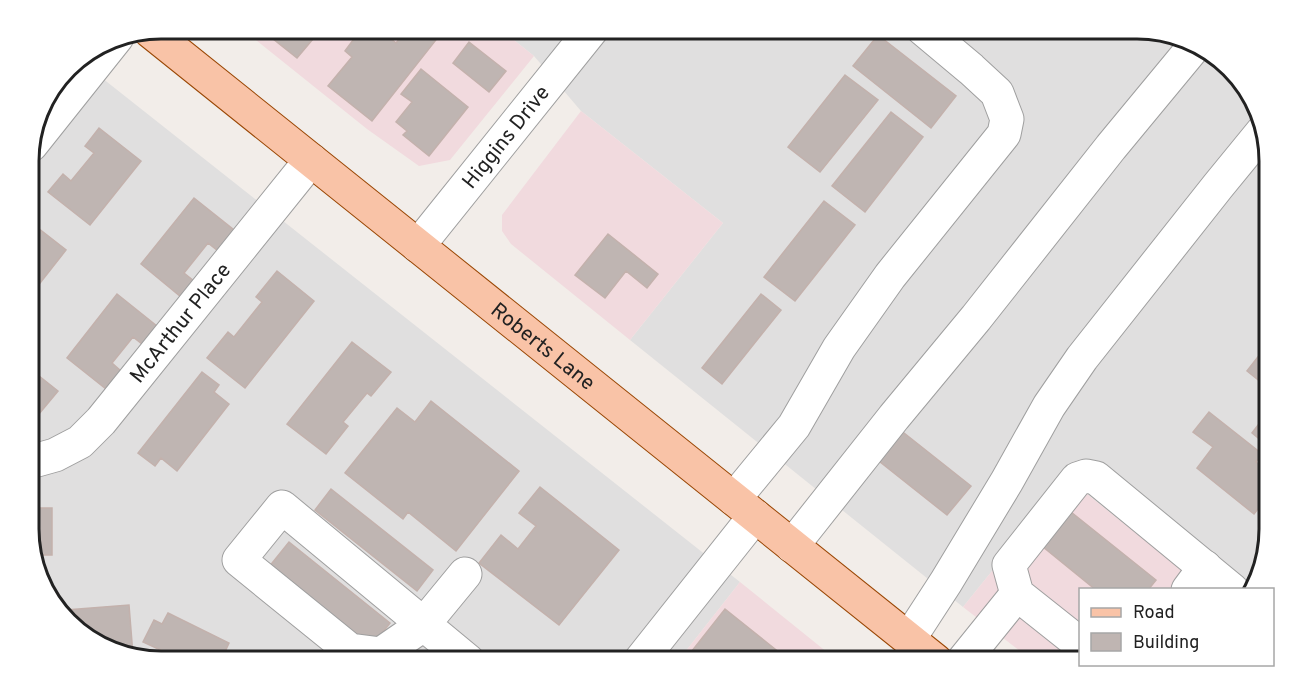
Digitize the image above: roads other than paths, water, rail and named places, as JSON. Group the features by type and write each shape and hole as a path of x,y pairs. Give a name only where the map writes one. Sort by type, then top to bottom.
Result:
{"main road":[{"name":"Roberts Lane","path":"160,39 924,651"}],"street":[{"name":"Higgins Drive","path":"418,246 584,39"},
{"path":"647,651 745,508 839,348 890,276 1004,135 1007,119 997,93 935,39"},
{"path":"792,546 1191,52"},
{"path":"43,130 104,53"},
{"path":"909,639 1007,481 1049,406 1082,358 1257,139"},
{"name":"McArthur Place","path":"39,459 55,455 80,442 101,421 312,160"},
{"path":"1079,643 1017,594 1009,565 1077,479 1086,476 1096,478 1197,578 1226,588"},
{"path":"358,651 350,650 239,560 282,507 456,651"},
{"path":"385,651 423,625 465,574"},
{"path":"971,651 1017,594"}]}
